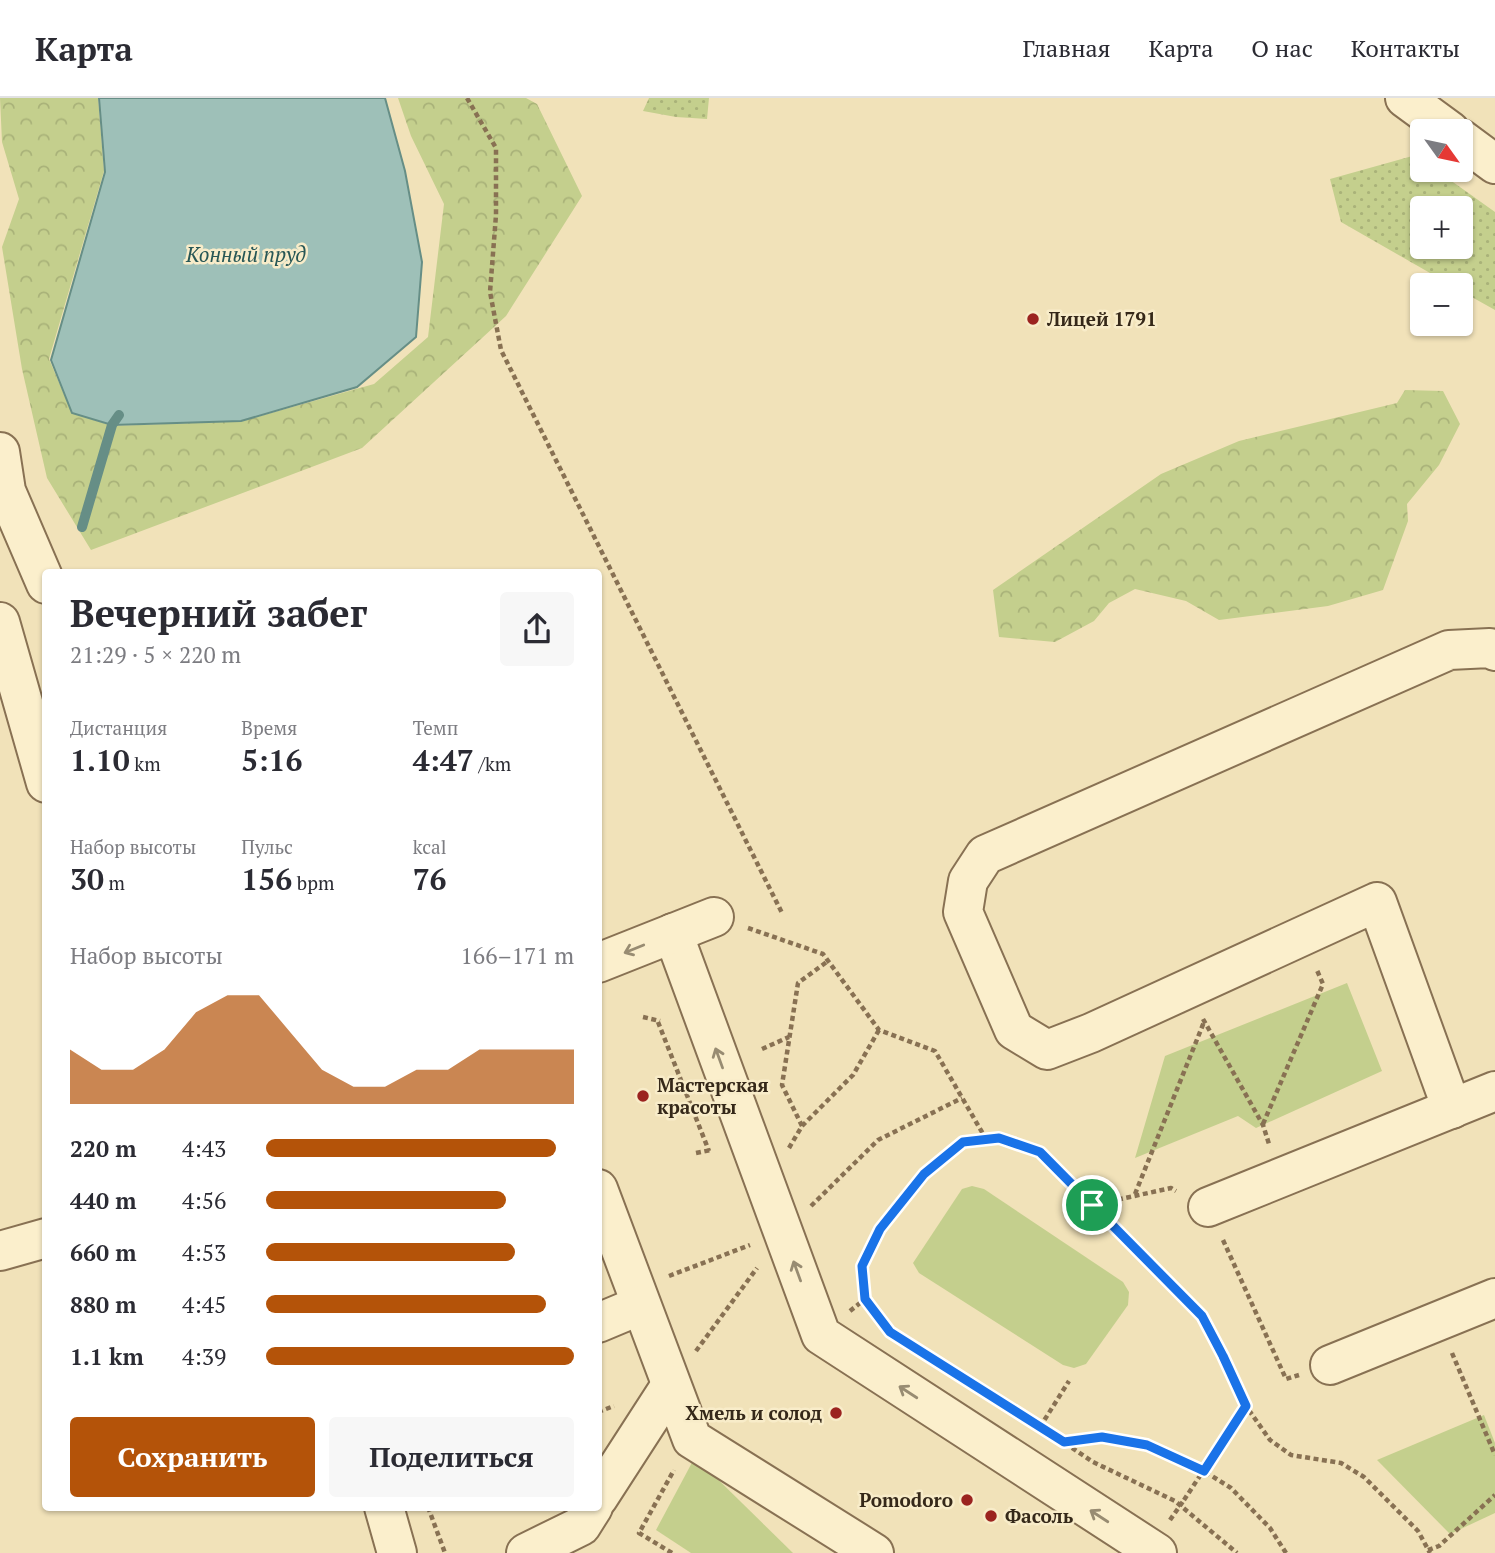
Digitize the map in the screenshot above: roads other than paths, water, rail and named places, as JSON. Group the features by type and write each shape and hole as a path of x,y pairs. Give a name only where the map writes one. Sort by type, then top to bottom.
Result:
{"street":[{"path":"1405,98 1434,119"},
{"path":"1474,149 1495,164"},
{"path":"0,452 3,490 42,575"},
{"path":"0,622 42,769"},
{"path":"1452,1109 1377,902 1302,936 1195,1006 1091,1033 1047,1050 1014,1030 963,912 968,881 985,855 1448,650 1490,648 1495,651"},
{"path":"602,961 714,917"},
{"path":"673,933 821,1335 1163,1536"},
{"path":"1208,1207 1495,1091"},
{"path":"602,1200 692,1439 874,1553"},
{"path":"0,1251 42,1239"},
{"path":"602,1320 638,1297"},
{"path":"1329,1366 1495,1298"},
{"path":"602,1492 671,1385"},
{"path":"385,1511 397,1553"},
{"path":"533,1551 580,1526 590,1511"}],"water":[{"name":"Конный пруд","path":"99,98 385,98 405,171 422,262 416,337 357,387 241,421 112,425 72,413 51,360 105,172"}],"waterway":[{"path":"82,527 112,425 119,415"}],"place":[{"name":"Лицей 1791","path":"1033,319"},
{"name":"Мастерская красоты","path":"643,1096"},
{"name":"Хмель и солод","path":"836,1413"},
{"name":"Pomodoro","path":"967,1500"},
{"name":"Фасоль","path":"991,1516"}]}
